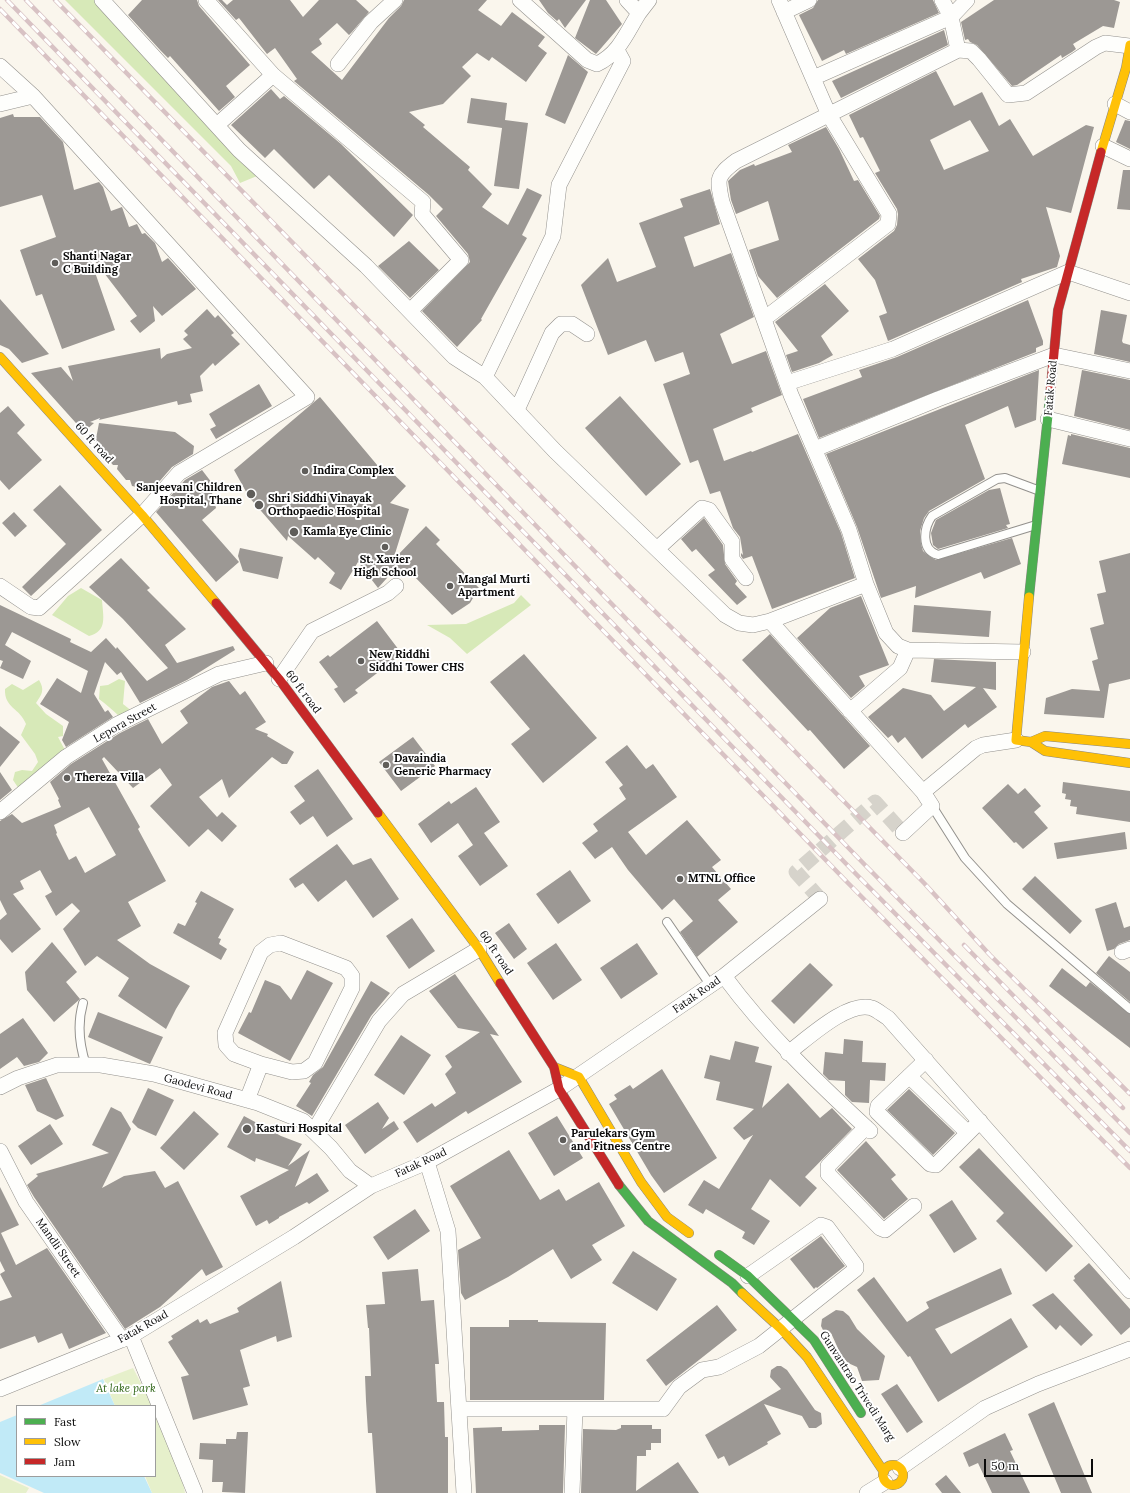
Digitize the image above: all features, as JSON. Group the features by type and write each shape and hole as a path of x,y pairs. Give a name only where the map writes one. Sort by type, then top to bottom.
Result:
{"street":[{"path":"102,0 239,150 366,266 454,356 485,377 555,451 725,615 739,623 753,625 770,622 866,584"},
{"path":"206,0 273,74 424,202 422,214 461,260 410,311"},
{"path":"338,64 371,22 396,0"},
{"path":"520,0 587,60 598,64 608,59 617,50 639,13 649,0"},
{"path":"627,0 639,13"},
{"path":"764,319 888,224 889,214 829,115 782,6 809,0"},
{"path":"942,0 951,17 958,50"},
{"path":"813,78 951,17 967,0"},
{"path":"1023,652 908,650 898,646 886,633 866,584 849,530 787,383 722,202 717,182 722,172 736,162 958,50 971,51 1008,95 1026,93 1096,46 1105,43 1130,45"},
{"name":"Fatak Road","path":"1023,741 1023,652 1041,491 1058,310 1103,146 1128,64 1130,45"},
{"path":"485,377 553,236 560,185 623,61 617,50"},
{"path":"0,66 33,96 308,397 179,473 142,515 39,608 31,607 0,586"},
{"path":"217,125 273,74"},
{"path":"0,104 33,96"},
{"path":"1115,104 1130,112"},
{"path":"1103,146 1130,159"},
{"path":"787,383 893,349 1068,272 1130,293"},
{"path":"517,410 552,333 561,324 572,324 586,334"},
{"path":"814,449 938,399 1054,356 1130,371"},
{"name":"60 ft road","path":"0,357 142,515 279,679 479,948 554,1067 559,1089 625,1194 648,1221 732,1283 781,1329 807,1357 891,1483"},
{"path":"1048,419 1130,439"},
{"path":"657,550 702,508 709,510 732,542 732,559 746,578"},
{"path":"279,679 312,631 388,593 396,586"},
{"path":"770,622 922,792 932,806 903,833"},
{"path":"850,711 900,668 908,650"},
{"name":"Lepora Street","path":"0,812 66,757 116,725 219,674 266,663"},
{"path":"922,792 976,748 983,745 1023,741 1045,736 1130,744"},
{"path":"1045,736 1045,751"},
{"path":"1023,741 1045,751 1130,763"},
{"name":"Fatak Road","path":"0,1389 127,1338 294,1237 371,1186 427,1162 559,1089 579,1077 711,986 820,898"},
{"path":"280,943 346,968 352,976 352,988 314,1063 304,1071 292,1072 261,1064 234,1054 226,1045 225,1033 261,952 270,945 280,943"},
{"path":"314,1131 380,1021 403,994 479,948"},
{"path":"724,976 755,1016 788,1053 812,1078 868,1129 828,1166 828,1174 880,1228 885,1230 914,1206"},
{"path":"788,1053 846,1010 872,1008 888,1018 1130,1290"},
{"path":"926,1060 878,1106 877,1112 930,1164 936,1165 980,1121"},
{"path":"247,1100 261,1064"},
{"name":"Gaodevi Road","path":"0,1087 18,1078 57,1065 101,1065 154,1074 247,1100 303,1121 331,1148 350,1171 371,1186"},
{"path":"554,1067 579,1077 641,1182 667,1217 697,1239"},
{"path":"909,1076 968,1133"},
{"name":"Mandli Street","path":"0,1151 26,1202 127,1338 156,1405"},
{"path":"427,1162 448,1231 464,1493"},
{"path":"658,1228 667,1217"},
{"path":"460,1409 663,1409 679,1387 702,1370 719,1367 759,1346 856,1269 856,1266 827,1227 821,1225 748,1276"},
{"name":"Gunvantrao Trivedi Marg","path":"709,1248 748,1276 814,1340 865,1419"},
{"path":"718,1272 727,1261"},
{"path":"891,1483 888,1467 897,1467 985,1408 1038,1384 1130,1349"},
{"name":"Mandli Street","path":"156,1405 194,1493"},
{"path":"572,1493 575,1409"},
{"path":"866,1493 891,1483 900,1483 897,1467"},
{"path":"897,1467 911,1488"}],"lane":[{"path":"1037,525 938,555 930,550 925,538 928,522 932,516 997,479 1005,478 1041,491"},
{"path":"932,806 964,858 1007,904 1130,1009"},
{"path":"667,922 711,986"},
{"path":"83,1003 78,1020 80,1050 86,1065"}],"green space":[{"path":"65,0 96,0 257,176 240,183 231,166"},
{"path":"81,588 102,600 102,627 95,634 89,636 52,615 68,596"},
{"path":"521,595 531,605 467,654 450,638 427,625 466,624 514,603"},
{"path":"119,679 125,681 123,704 133,712 121,718 99,699 100,686 108,685"},
{"path":"39,680 42,687 42,692 36,703 46,714 63,726 63,736 58,737 66,752 19,789 13,780 15,772 22,770 32,771 38,762 35,754 21,735 26,724 20,714 7,700 5,689 12,684 23,690"},
{"name":"At lake park","path":"133,1368 152,1405 115,1405 104,1379"},
{"name":"At lake park","path":"156,1412 177,1454 185,1493 152,1493 145,1477 156,1477"},
{"path":"0,1475 29,1488 26,1493 0,1493"}],"water":[{"path":"103,1379 115,1405 40,1405"},
{"path":"16,1415 16,1477 144,1477 152,1493 44,1493 0,1473 0,1422"}],"building":[{"path":"142,0 197,0 199,6 250,65 226,86 235,97 219,111 170,56 168,58 128,15"},
{"path":"218,0 222,0 227,5 233,0 290,0 303,17 319,0 356,0 369,12 352,32 349,35 337,23 319,39 322,44 311,52 342,80 389,18 401,6 404,0 487,0 478,10 501,26 512,12 545,37 538,46 547,53 526,82 492,57 489,61 477,53 462,67 471,76 443,104 409,112 425,125 423,127 470,167 468,170 492,194 482,207 508,225 527,188 542,195 522,235 527,238 481,319 482,320 457,347 422,311 470,262 468,254 436,216 443,209 429,195 294,81 297,79 275,48 267,54 239,18 236,20"},
{"path":"539,0 586,0 565,28 559,19 557,21 548,13"},
{"path":"590,0 606,0 622,24 596,54 575,38"},
{"path":"818,0 933,0 939,13 846,54 844,50 822,61 799,15 813,8"},
{"path":"994,0 1114,0 1120,2 1114,28 1103,26 1073,44 1076,49 1072,52 1062,58 1061,55 1017,85 1012,86 977,45 970,42 968,39 965,40 961,22"},
{"path":"944,30 948,45 841,98 832,81"},
{"path":"568,55 588,72 565,124 545,115"},
{"path":"936,71 954,106 982,92 999,126 1010,119 1033,156 1086,125 1094,127 1071,213 1046,207 1060,256 1057,267 1021,279 1022,282 888,341 879,316 887,313 875,280 858,259 894,231 897,225 898,214 897,209 875,173 880,171 863,137 860,138 849,115","holes":["970,120 989,151 944,170 930,140"]},
{"path":"271,89 280,99 284,96 341,144 413,215 394,237 329,175 314,189 274,149 265,158 231,125"},
{"path":"471,98 507,103 505,120 528,123 519,189 494,186 502,128 467,123"},
{"path":"13,114 14,117 40,117 63,142 74,190 99,182 103,187 111,211 122,207 129,227 137,224 142,234 145,233 155,243 162,262 168,258 196,289 162,316 153,306 155,321 140,333 130,321 137,316 88,252 115,330 62,349 42,294 36,296 20,250 56,237 42,195 0,207 0,118"},
{"path":"1125,120 1130,121 1130,149 1116,142"},
{"path":"826,127 839,149 854,181 858,180 880,216 879,219 777,298 758,276 749,250 779,240 768,201 736,214 731,200 728,181 740,170 792,152 788,145"},
{"path":"1123,170 1130,170 1130,210 1117,209"},
{"path":"710,189 720,224 684,237 694,267 731,253 754,317 720,334 732,364 766,351 782,395 751,408 753,412 713,429 724,461 798,434 841,533 855,578 772,609 752,556 743,559 741,556 741,553 743,555 740,537 733,528 720,491 710,494 698,460 690,463 663,384 690,374 683,352 655,362 646,340 608,355 581,285 608,258 617,282 656,267 639,223 683,207 680,199"},
{"path":"409,241 439,270 410,298 378,266"},
{"path":"825,284 849,311 821,336 833,355 819,363 792,372 786,355 798,351 775,322"},
{"path":"0,299 49,354 22,363 9,349 0,345"},
{"path":"1028,300 1043,341 1043,345 1036,348 1036,352 819,438 803,399 862,377 859,370 897,357"},
{"path":"207,309 215,318 218,315 234,333 231,335 240,344 215,366 213,363 200,376 203,391 190,394 192,402 178,405 177,401 99,420 100,418 90,422 94,423 84,432 31,373 61,367 73,381 68,366 160,348 161,359 167,354 192,348 183,339 188,335 184,331"},
{"path":"1101,310 1127,315 1122,341 1123,343 1130,345 1130,362 1094,354"},
{"path":"1039,370 1036,420 1015,428 1008,406 965,425 985,479 929,511 924,518 920,531 923,551 936,560 1012,538 1021,564 984,579 981,572 915,598 916,586 881,598 857,527 826,454"},
{"path":"1082,370 1130,380 1130,430 1074,416"},
{"path":"259,384 272,406 216,439 210,429 216,426 209,414"},
{"path":"620,396 681,464 646,496 585,428"},
{"path":"320,397 383,472 387,468 406,486 390,503 409,509 393,560 426,526 440,540 436,544 479,588 470,603 452,615 409,571 401,578 390,568 387,578 378,588 358,562 341,590 329,583 335,573 318,557 315,560 288,536 287,541 249,497 234,470"},
{"path":"8,406 25,425 17,433 42,460 9,490 0,480 0,413"},
{"path":"99,423 175,432 194,446 193,454 172,467 152,490 132,486 130,480 126,480 117,469 118,465 113,465 95,444"},
{"path":"1071,434 1130,448 1130,478 1062,464 1068,435 1071,436"},
{"path":"202,470 212,483 211,489 216,508 202,520 239,562 216,582 156,512 185,480"},
{"path":"60,485 102,530 31,596 22,587 66,544 33,510"},
{"path":"1000,488 1010,524 1006,525 1008,528 938,549 933,545 931,533 936,520 989,490"},
{"path":"14,512 27,526 15,537 2,523"},
{"path":"704,518 723,545 725,564 737,581 735,584 747,597 737,605 708,575 715,570 696,549 692,552 681,539"},
{"path":"240,548 283,557 278,579 243,571 238,556"},
{"path":"1130,553 1130,679 1109,684 1104,718 1044,714 1046,698 1072,689 1100,691 1092,661 1098,659 1090,628 1104,624 1097,594 1106,592 1099,561"},
{"path":"121,558 150,588 147,590 186,629 165,645 177,663 233,646 235,650 187,680 140,703 121,672 117,675 105,662 94,694 105,712 108,710 113,717 66,747 62,740 69,722 40,704 57,678 81,693 88,671 12,632 5,645 31,661 23,679 0,668 3,661 0,660 0,605 71,639 70,642 91,652 106,638 116,649 117,647 147,681 168,668 123,619 89,587"},
{"path":"861,596 889,665 859,676 865,686 851,698 797,638 830,608"},
{"path":"914,605 991,611 989,637 912,632"},
{"name":"New Riddhi Siddhi Tower CHS","path":"377,621 402,654 355,690 358,693 344,703 334,689 338,687 319,662 328,655 330,657"},
{"path":"770,634 870,746 844,769 810,730 808,731 742,660"},
{"path":"524,654 597,738 543,783 511,744 530,729 490,682"},
{"path":"934,659 996,662 996,690 983,688 997,707 968,728 965,724 922,759 905,737 898,743 892,735 888,738 868,717 903,688 931,695 944,711 976,687 931,682"},
{"path":"229,681 240,695 245,691 266,722 255,729 268,734 267,736 294,752 287,764 282,764 272,757 229,798 222,779 199,797 217,817 222,812 237,826 222,842 208,829 189,847 150,806 172,785 160,768 133,788 104,757 102,759 140,827 138,829 166,881 128,902 141,926 117,940 150,964 190,986 166,1029 118,996 129,978 97,956 85,966 63,929 80,911 72,903 56,916 45,896 52,892 40,870 20,881 24,889 13,894 41,929 12,953 0,939 0,920 7,914 0,900 0,821 12,814 22,823 61,807 58,800 59,799 50,782 71,764 120,733 148,719 162,744 188,723 180,711 212,687","holes":["89,807 116,855 85,873 76,856 69,860 56,834 54,825"]},
{"path":"0,726 20,742 0,767"},
{"path":"413,737 435,766 401,791 379,762"},
{"path":"627,745 646,769 653,764 677,797 628,832 646,855 687,820 721,860 712,867 731,889 718,900 738,922 697,957 680,932 693,921 674,899 662,910 628,870 612,847 595,859 582,843 598,831 593,824 626,799 619,788 623,785 605,762"},
{"path":"318,769 353,819 327,837 313,816 300,825 290,812 305,801 294,786"},
{"path":"0,772 12,790 0,800"},
{"path":"1063,782 1130,791 1130,822 1076,814 1077,807 1070,806 1071,800 1065,799 1066,794 1062,793"},
{"path":"1008,784 1018,794 1025,788 1041,806 1034,812 1048,828 1023,849 1016,842 1014,843 982,808"},
{"path":"476,787 500,822 484,833 508,866 480,886 458,856 473,845 458,823 431,843 418,824 449,801 451,804"},
{"path":"1125,832 1127,849 1057,859 1054,843"},
{"path":"337,844 353,865 371,858 399,899 373,918 346,880 318,902 303,883 295,888 289,879"},
{"path":"570,870 591,901 558,924 536,894"},
{"path":"1035,876 1082,921 1070,934 1022,889"},
{"path":"201,891 234,909 218,938 221,939 219,944 227,949 221,960 173,933 178,923 185,926 197,903 195,902"},
{"path":"1116,902 1124,928 1130,926 1130,940 1119,944 1114,949 1107,951 1095,909"},
{"path":"412,918 435,951 409,969 386,936"},
{"path":"509,923 527,949 514,959 495,933"},
{"path":"52,942 77,972 66,982 80,999 54,1022 27,990 25,972"},
{"path":"556,943 582,980 553,1000 527,963"},
{"path":"637,943 658,974 621,999 600,968"},
{"path":"1109,956 1130,972 1130,1002 1096,973"},
{"path":"810,963 833,985 794,1024 771,1001"},
{"path":"1062,968 1086,987 1090,982 1130,1014 1130,1048 1049,986"},
{"path":"307,970 333,983 290,1061 238,1033 249,1012 251,1013 265,980 280,986 291,1000"},
{"path":"455,974 499,1036 490,1034 522,1082 468,1114 466,1111 417,1143 403,1122 432,1103 435,1107 456,1093 445,1074 452,1067 445,1056 480,1032 458,1028 429,991"},
{"path":"371,981 390,993 371,1016 312,1116 296,1106 311,1083 309,1082 313,1075 323,1067"},
{"path":"98,1012 163,1037 150,1064 88,1037"},
{"path":"23,1018 48,1053 39,1062 24,1066 17,1057 0,1069 0,1034"},
{"path":"401,1035 431,1055 404,1095 374,1075"},
{"path":"844,1039 863,1041 862,1062 886,1063 885,1081 870,1080 869,1103 852,1102 845,1095 845,1081 829,1080 823,1074 825,1052 843,1054"},
{"path":"735,1041 759,1047 755,1062 772,1066 762,1108 788,1083 820,1118 832,1108 852,1129 805,1177 817,1188 800,1207 770,1179 751,1209 770,1221 754,1245 742,1238 745,1232 706,1209 703,1214 688,1205 704,1180 719,1189 753,1135 744,1140 733,1128 754,1109 716,1100 720,1082 704,1078 710,1055 730,1060"},
{"path":"662,1069 717,1158 664,1193 651,1175 609,1104 617,1099 614,1095 630,1085 633,1089"},
{"path":"46,1078 64,1116 56,1120 37,1111 25,1085"},
{"path":"148,1088 174,1100 156,1136 138,1128 132,1122"},
{"path":"909,1089 955,1133 933,1155 887,1110"},
{"path":"378,1102 389,1118 382,1129 394,1121 399,1129 365,1154 345,1125"},
{"path":"111,1107 121,1112 131,1129 102,1188 124,1176 155,1171 165,1188 178,1181 223,1267 206,1276 202,1269 160,1307 125,1329 27,1185 38,1176 36,1174 109,1153 92,1145"},
{"path":"194,1111 219,1134 184,1170 160,1148"},
{"path":"244,1116 281,1136 302,1144 288,1166 310,1150 295,1187 317,1173 329,1191 309,1204 307,1202 269,1224 267,1220 256,1226 240,1196 289,1170 256,1158 255,1162 227,1147"},
{"path":"557,1116 583,1158 554,1176 528,1133"},
{"path":"50,1124 63,1144 31,1165 18,1146"},
{"path":"866,1141 896,1175 891,1179 908,1199 884,1219 837,1170"},
{"path":"979,1148 1073,1246 1046,1272 996,1221 1004,1213 959,1167"},
{"path":"509,1150 540,1200 559,1189 566,1201 599,1182 625,1226 592,1245 602,1260 571,1279 553,1249 508,1277 465,1300 461,1293 458,1250 481,1238 450,1186"},
{"path":"0,1187 19,1225 1,1233 16,1265 47,1248 106,1333 69,1349 62,1333 38,1343 35,1336 0,1349 0,1301 12,1297 0,1274 5,1271 0,1261"},
{"path":"952,1200 977,1239 954,1253 929,1215"},
{"path":"415,1209 430,1231 388,1260 373,1237"},
{"path":"821,1236 845,1266 814,1289 790,1259"},
{"path":"633,1251 677,1279 657,1311 612,1283"},
{"path":"1089,1263 1130,1309 1130,1327 1121,1335 1073,1280 1075,1279 1074,1276"},
{"path":"1001,1268 1012,1294 935,1329 951,1354 1011,1318 1028,1347 938,1402 910,1356 908,1357 857,1290 874,1277 907,1322 929,1308 926,1302"},
{"path":"418,1269 421,1301 434,1300 439,1364 435,1364 437,1402 444,1402 445,1437 448,1437 448,1493 376,1493 372,1433 368,1433 366,1401 365,1376 371,1376 369,1328 366,1305 385,1304 382,1272"},
{"path":"281,1281 292,1337 277,1342 276,1336 240,1350 250,1386 243,1388 248,1405 193,1420 181,1377 189,1375 168,1342 173,1339 171,1336 198,1319 200,1323 207,1319 210,1324 239,1312 237,1308"},
{"path":"1053,1293 1093,1335 1081,1346 1060,1325 1056,1330 1032,1305"},
{"path":"717,1305 737,1330 666,1386 646,1360"},
{"path":"836,1310 843,1311 849,1316 857,1329 885,1356 879,1380 862,1381 857,1367 848,1363 841,1355 831,1333 823,1330 821,1326 822,1319"},
{"path":"509,1320 606,1323 604,1400 470,1400 470,1327 509,1327"},
{"path":"777,1366 781,1366 787,1370 815,1410 821,1413 822,1424 816,1428 809,1428 802,1416 764,1404 781,1434 767,1442 768,1444 729,1466 724,1456 718,1459 705,1435 781,1389 770,1377 771,1370"},
{"path":"897,1384 923,1422 907,1433 881,1394"},
{"path":"1054,1402 1092,1493 1061,1493 1028,1414"},
{"path":"539,1425 565,1425 563,1493 476,1493 473,1428 502,1427 502,1431 539,1430"},
{"path":"621,1425 652,1425 652,1429 661,1429 661,1443 651,1443 651,1450 646,1450 646,1456 637,1456 636,1491 678,1462 699,1493 581,1493 583,1429 616,1430 621,1428"},
{"path":"237,1432 248,1432 245,1493 222,1492 223,1482 212,1482 213,1460 199,1459 200,1443 226,1444 226,1439 236,1439"},
{"path":"1005,1433 1013,1450 1010,1451 1030,1493 992,1493 978,1463 969,1467 963,1453"},
{"path":"946,1475 961,1493 942,1493 935,1484"}],"tunnel":[{"path":"820,899 796,872 875,802 903,833"}],"railway":[{"path":"7,0 857,875 1130,1151"},
{"path":"26,0 866,866 1130,1133"},
{"path":"55,0 617,574 723,678 924,883 990,955 1130,1094"},
{"path":"0,9 848,883 1130,1168"},
{"path":"964,945 1123,1108"}],"traffic: fast":[{"path":"1029,597 1050,396"},
{"path":"619,1185 648,1221 732,1283 742,1293"},
{"path":"719,1255 748,1276 814,1340 861,1413"}],"traffic: slow":[{"path":"1101,152 1126,68 1130,45"},
{"path":"0,357 142,515 216,603"},
{"path":"1029,597 1016,740 1031,742"},
{"path":"1130,744 1045,736 1031,742 1045,751 1130,763"},
{"path":"378,813 479,949 500,983"},
{"path":"554,1067 579,1077 641,1182 667,1217 689,1233"},
{"path":"742,1293 781,1329 807,1357 884,1472"},
{"path":"893,1465 900,1468 903,1475 900,1482 893,1485 886,1482 883,1475 886,1468 893,1465"}],"traffic: jam":[{"path":"1050,396 1058,310 1101,152"},
{"path":"216,603 279,679 378,813"},
{"path":"500,983 554,1067 559,1089 619,1185"}],"place":[{"name":"Shanti Nagar C Building","path":"55,263"},
{"name":"Indira Complex","path":"305,471"},
{"name":"Sanjeevani Children Hospital, Thane","path":"251,494"},
{"name":"Shri Siddhi Vinayak Orthopaedic Hospital","path":"259,505"},
{"name":"Kamla Eye Clinic","path":"294,532"},
{"name":"St. Xavier High School","path":"385,547"},
{"name":"Mangal Murti Apartment","path":"450,586"},
{"name":"New Riddhi Siddhi Tower CHS","path":"361,661"},
{"name":"Davaindia Generic Pharmacy","path":"386,765"},
{"name":"Thereza Villa","path":"67,778"},
{"name":"MTNL Office","path":"680,879"},
{"name":"Kasturi Hospital","path":"247,1129"},
{"name":"Parulekars Gym and Fitness Centre","path":"563,1140"}]}
